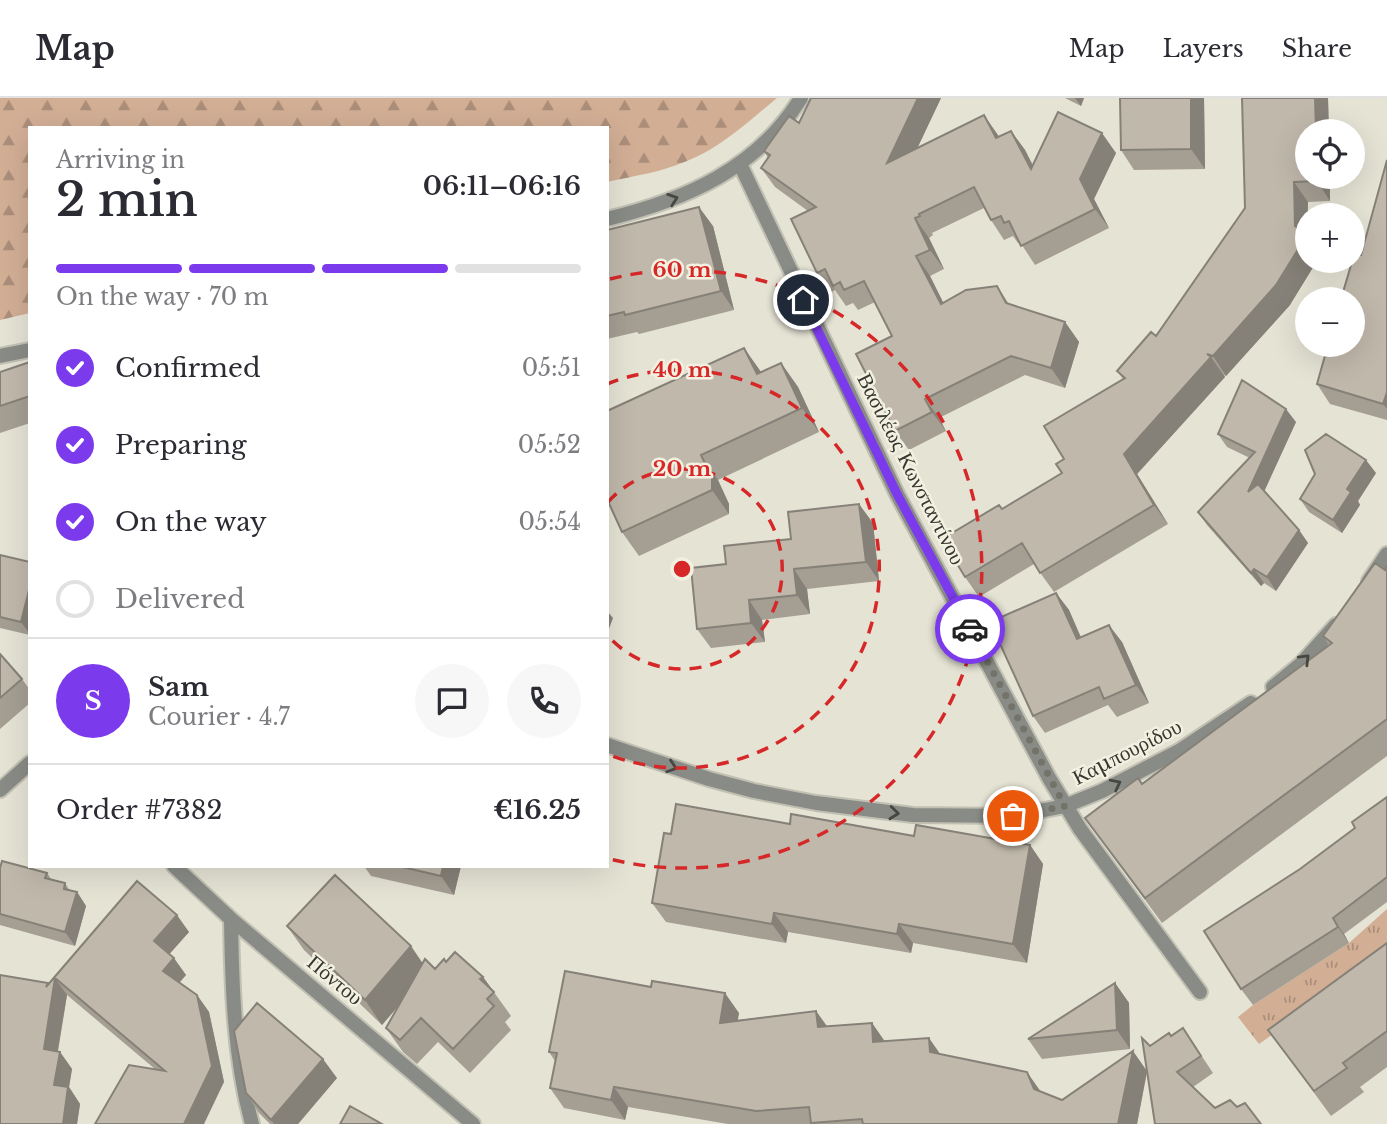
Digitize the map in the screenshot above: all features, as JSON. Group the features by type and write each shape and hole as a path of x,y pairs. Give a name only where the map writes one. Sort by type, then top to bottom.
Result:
{"street":[{"path":"609,218 690,194 740,164 773,133 801,98"},
{"name":"Βασιλέως Κωνσταντίνου","path":"740,164 897,494 1065,806 1200,992"},
{"path":"0,356 28,350"},
{"path":"1360,593 1387,554"},
{"name":"Καμπουρίδου","path":"609,746 754,791 859,809 913,815 1013,816 1065,806 1148,769 1226,721 1284,679 1345,614"},
{"path":"0,790 28,765"},
{"name":"Πόντου","path":"176,868 230,919 472,1124"},
{"path":"230,919 234,1015 240,1074 252,1124"}],"green space":[{"path":"0,98 777,98 735,133 700,155 668,168 609,182 609,126 28,126 28,313 0,320"},
{"path":"1387,909 1387,952 1259,1044 1238,1017 1349,943"}],"building":[{"path":"811,98 918,98 887,163 984,115 996,138 1011,131 1031,169 1058,112 1102,133 1080,179 1095,209 1021,246 1009,221 1004,223 1001,216 991,220 974,187 915,218 930,250 916,256 941,304 966,290 997,286 1006,303 1065,322 1051,368 1011,356 925,399 932,412 895,431 856,354 892,336 864,281 844,290 840,282 833,286 825,269 817,273 791,219 816,207 761,168 770,155 764,151 789,116 799,123"},
{"path":"1120,98 1191,98 1191,149 1121,150"},
{"path":"1242,98 1315,98 1316,119 1295,119 1295,254 1276,285 1213,356 1207,354 1211,357 1124,454 1154,505 1040,573 1022,543 965,577 942,539 999,505 1002,509 1062,473 1056,464 1064,459 1044,426 1125,378 1117,371 1151,332 1156,336 1245,208"},
{"path":"1387,160 1387,392 1383,404 1317,384 1325,357 1365,357 1365,287 1345,287 1349,273 1365,273 1365,240"},
{"path":"699,207 721,291 625,315 624,312 609,316 609,230"},
{"path":"744,348 757,374 781,363 802,408 701,455 712,479 712,490 622,532 609,503 609,410"},
{"path":"28,363 28,397 0,406 0,372"},
{"path":"1242,380 1286,409 1248,492 1258,484 1299,530 1267,577 1254,569 1251,573 1198,512 1255,452 1218,434"},
{"path":"1326,434 1366,460 1347,489 1351,492 1333,520 1300,499 1315,474 1305,450"},
{"path":"859,504 866,562 794,569 797,595 749,600 751,623 697,629 691,568 726,564 724,546 791,539 788,512"},
{"path":"0,555 28,562 28,594 21,622 0,617"},
{"path":"1375,563 1385,570 1387,566 1387,719 1145,898 1085,818 1138,778 1142,784 1332,643 1323,636"},
{"path":"1056,593 1077,639 1109,625 1136,685 1104,699 1099,687 1033,716 990,622"},
{"path":"0,654 22,679 0,698"},
{"path":"1387,797 1387,877 1333,918 1338,927 1241,989 1204,931 1300,869 1355,828 1352,822"},
{"path":"676,804 790,824 791,814 914,836 916,825 1030,845 1013,944 899,924 897,934 774,913 772,924 652,903 664,833 671,834"},
{"path":"2,861 47,873 45,878 65,883 64,889 77,892 65,932 0,914"},
{"path":"407,868 443,868 441,876"},
{"path":"335,875 411,946 365,1000 287,926"},
{"path":"137,881 177,915 154,941 174,958 163,971 197,995 212,1066 184,1124 95,1124 129,1065 165,1071 55,978 44,1049 60,1052 54,1085 68,1087 63,1124 0,1124 0,975 48,983 46,987"},
{"path":"1387,943 1387,1031 1343,1063 1347,1068 1314,1091 1268,1030"},
{"path":"455,952 483,977 480,979 494,992 487,999 494,1006 453,1049 421,1018 400,1040 386,1028 425,959 435,969"},
{"path":"565,971 651,987 652,981 725,993 720,1023 816,1011 818,1027 872,1023 873,1042 929,1038 930,1052 1027,1072 1034,1089 1062,1100 1133,1051 1118,1124 863,1124 862,1119 811,1123 809,1107 756,1111 614,1087 611,1100 550,1088 557,1053 549,1052"},
{"path":"1115,983 1117,1030 1028,1039"},
{"path":"257,1003 323,1059 271,1120 246,1093 234,1031"},
{"path":"1183,1028 1201,1056 1177,1072 1215,1108 1230,1100 1237,1107 1245,1103 1261,1124 1155,1124 1142,1038 1150,1046 1169,1033 1171,1036"},
{"path":"350,1106 382,1124 340,1124"}],"way so far":[{"path":"970,629 1065,806 1013,816"}],"route":[{"path":"803,300 897,494 970,629"}]}
